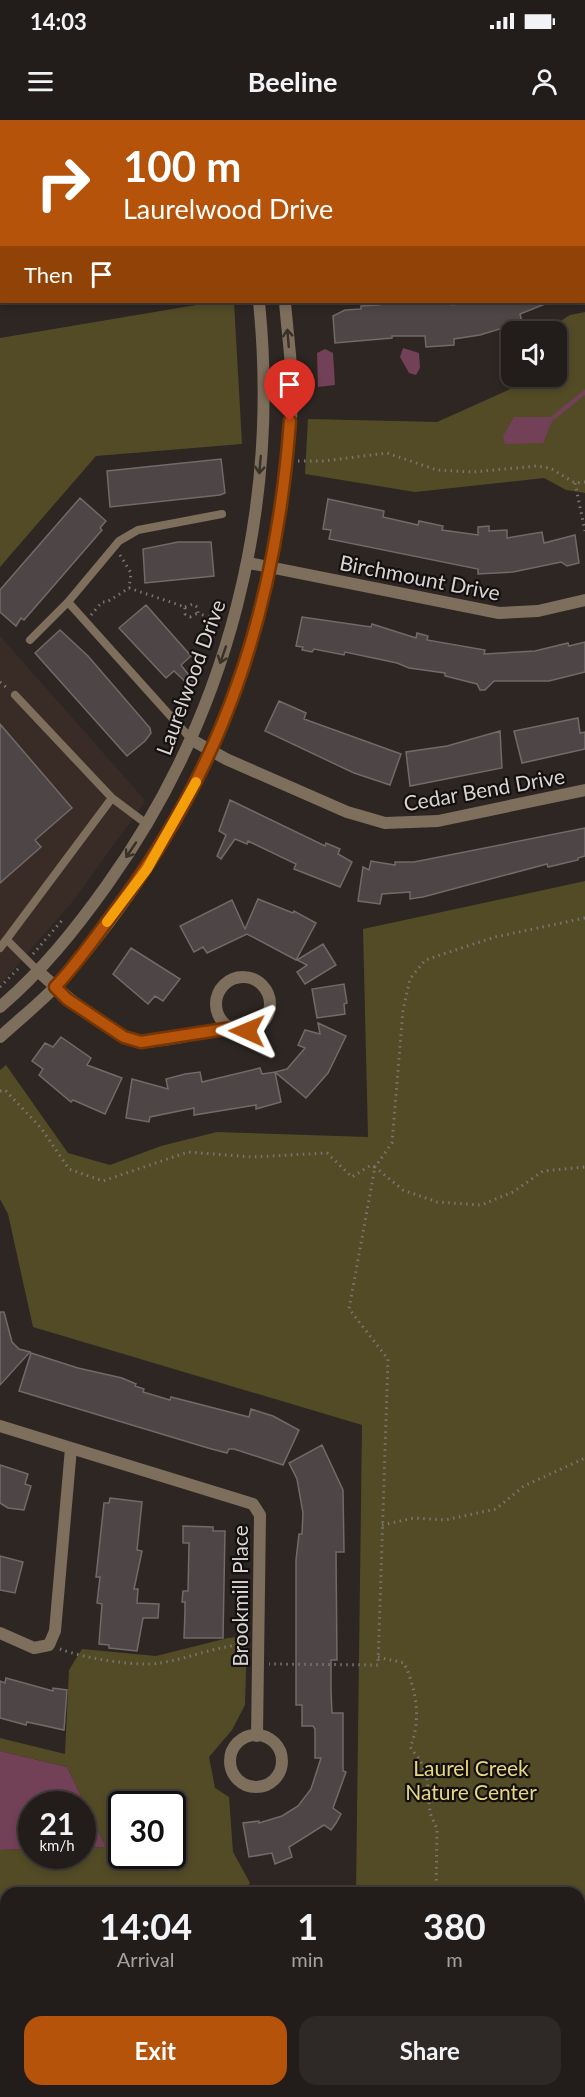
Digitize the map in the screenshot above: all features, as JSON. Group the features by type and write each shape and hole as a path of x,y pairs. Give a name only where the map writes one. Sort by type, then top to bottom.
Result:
{"street":[{"name":"Laurelwood Drive","path":"0,1007 39,972 76,928 148,825 192,740 230,634 249,563 265,388 259,303"},
{"name":"Laurelwood Drive","path":"0,1037 55,987 147,869 177,819 211,752 237,690 253,639 271,566 287,462 292,384 285,303"},
{"name":"Birchmount Drive","path":"249,563 499,613 538,611 585,600"},
{"name":"Cedar Bend Drive","path":"192,740 211,752 347,812 385,823 438,822 585,790"},
{"path":"39,972 67,999 124,1037 141,1042 231,1028 247,1031 257,1028 267,1016 270,1004 267,992 255,979 246,977 232,980 219,993 217,1009 220,1018 231,1028"},
{"name":"Brookmill Place","path":"0,1426 253,1504 260,1515 257,1736"},
{"path":"0,1633 34,1648 50,1646 55,1631 71,1448"},
{"path":"257,1736 271,1741 277,1747 281,1767 273,1781 256,1787 237,1779 230,1765 236,1744 243,1739 257,1736"}],"lane":[{"path":"30,640 68,602 114,547 128,534 138,530 222,514"},
{"path":"68,602 192,740"},
{"path":"15,695 112,798 148,825"},
{"path":"0,948 112,798"},
{"path":"7,940 39,972"}],"path":[{"path":"302,459 324,461 387,453 437,470 472,472 537,466 550,468 575,483 585,482"},
{"path":"575,483 585,531"},
{"path":"84,620 97,610 98,605 102,602 107,602 129,588 131,573 114,547"},
{"path":"129,588 185,607 193,604 197,607 198,614"},
{"path":"185,607 185,614 190,617 198,614 221,622"},
{"path":"218,630 224,612"},
{"path":"0,987 69,912"},
{"path":"258,1664 378,1665 388,1359 349,1309 375,1167 392,1143 403,1010 410,979 425,960 495,937 585,918"},
{"path":"0,1092 5,1090 41,1128 69,1169 104,1181 188,1152 252,1157 327,1153 352,1177 371,1165 403,1190 437,1202 481,1205 513,1192 543,1171 585,1167"},
{"path":"382,1525 414,1518 444,1520 496,1509 524,1486 585,1458"},
{"path":"50,1646 81,1658 158,1663 232,1645 258,1643"},
{"path":"378,1657 404,1664 413,1683 416,1727 410,1747 420,1760 427,1776 430,1813 437,1829 436,1887"}],"shaded area":[{"path":"403,348 419,353 420,368 416,375 409,373 400,357"},
{"path":"325,349 333,353 335,385 318,387 317,353"},
{"path":"514,417 554,417 543,443 505,444 503,436"},
{"path":"0,636 143,798 144,803 73,901 0,985"},
{"path":"0,1751 67,1767 79,1791 18,1791 18,1849 0,1850"},
{"path":"96,1826 106,1847 96,1847"}],"green space":[{"path":"208,303 234,303 242,444 96,456 0,567 0,338"},
{"path":"585,312 585,493 566,490 544,478 415,492 305,474 308,419 437,422 515,387 567,387 567,321 561,321 570,315"},
{"name":"Laurel Creek Nature Center","path":"585,881 585,1887 356,1887 362,1425 33,1327 8,1214 0,1199 0,1070 6,1065 68,1153 110,1165 161,1146 217,1132 368,1137 363,929"},
{"path":"247,1636 245,1705 232,1730 209,1757 215,1788 229,1797 233,1852 250,1883 248,1887 0,1887 0,1850 18,1849 18,1869 96,1869 96,1847 106,1847 96,1826 96,1791 79,1791 67,1767 0,1751 0,1738 65,1754 69,1670 82,1649 156,1656 228,1638"}],"building":[{"path":"379,303 452,303 452,305 548,303 520,314 522,321 501,321 501,328 454,339 454,345 426,347 425,336 392,336 392,338 335,343 333,316 345,310 361,309 361,306 379,305"},
{"path":"221,459 225,493 110,507 107,471"},
{"path":"80,498 106,521 100,528 102,530 24,620 21,618 16,626 0,612 0,590"},
{"path":"328,499 384,511 383,517 418,525 419,521 443,526 442,530 478,535 478,527 489,526 489,531 507,530 507,538 542,532 544,543 575,535 579,563 567,566 561,562 513,572 478,574 478,569 329,539 331,530 323,529"},
{"path":"178,542 211,542 214,576 145,583 143,549"},
{"path":"146,605 191,656 181,665 195,683 191,687 174,671 166,678 119,628"},
{"path":"302,617 371,627 372,624 416,638 417,633 428,636 427,640 485,650 484,654 535,651 568,643 569,646 585,642 585,672 549,681 494,681 485,690 480,690 477,684 445,676 445,673 409,668 397,663 345,652 344,655 314,649 312,652 302,650 303,647 296,646"},
{"path":"60,630 88,656 150,728 151,733 145,741 127,756 35,653"},
{"path":"279,701 306,713 304,719 401,754 390,785 354,773 265,731"},
{"path":"578,718 580,733 585,732 585,749 522,763 514,731"},
{"path":"0,724 72,808 35,840 41,847 0,883"},
{"path":"500,731 502,768 410,786 406,752 447,746"},
{"path":"230,800 325,846 326,843 340,849 338,854 352,862 340,887 294,869 296,864 248,841 247,844 235,839 221,859 217,856 226,835 219,831"},
{"path":"585,828 585,856 578,860 548,867 547,864 423,897 410,899 410,892 382,894 380,904 358,901 363,867 369,870 371,861 395,865 395,862 414,862"},
{"path":"258,899 293,913 294,911 316,923 296,960 247,934 207,953 203,947 194,952 180,926 232,900 245,929"},
{"path":"323,944 336,965 305,984 297,972 307,965 297,960"},
{"path":"131,948 180,979 163,1001 155,996 148,1004 113,974"},
{"path":"344,984 347,1003 344,1004 345,1014 317,1018 312,989"},
{"path":"318,1023 346,1036 328,1073 306,1098 275,1072 287,1069 305,1048 298,1045 305,1030 320,1034"},
{"path":"61,1037 91,1058 87,1065 122,1078 105,1114 73,1100 71,1102 39,1075 43,1069 32,1061 45,1043 53,1047"},
{"path":"260,1068 262,1074 275,1072 281,1102 256,1109 256,1105 194,1115 194,1108 150,1117 149,1122 126,1118 132,1079 168,1089 166,1079 185,1074 200,1072 202,1082"},
{"path":"0,1312 4,1312 12,1342 19,1349 30,1352 0,1385"},
{"path":"31,1353 78,1368 122,1378 144,1389 143,1392 170,1400 171,1397 249,1417 251,1409 273,1416 299,1430 283,1465 234,1449 229,1449 227,1453 208,1448 19,1391"},
{"path":"322,1445 343,1490 344,1552 336,1552 337,1660 331,1660 331,1691 332,1713 343,1713 343,1771 346,1772 333,1808 341,1814 331,1830 324,1825 289,1847 292,1857 275,1864 272,1853 249,1857 243,1823 259,1821 259,1823 282,1816 298,1806 311,1789 321,1758 315,1758 315,1729 313,1726 302,1726 302,1705 296,1705 296,1560 299,1534 302,1534 303,1513 297,1479 289,1463"},
{"path":"0,1465 28,1474 25,1484 31,1486 24,1510 8,1508 0,1503"},
{"path":"110,1498 142,1502 137,1550 142,1551 134,1589 138,1589 137,1603 159,1604 158,1618 143,1618 137,1651 109,1648 109,1645 99,1644 102,1604 97,1603 100,1577 96,1577 104,1503 109,1503"},
{"path":"183,1526 213,1527 213,1531 225,1531 223,1638 184,1638 185,1602 182,1602 183,1591 188,1591 189,1543 183,1543"},
{"path":"0,1556 23,1562 15,1593 0,1590"},
{"path":"6,1678 53,1691 53,1688 67,1690 64,1730 27,1722 26,1725 0,1718 0,1681 5,1683"}],"waterway":[{"path":"554,417 585,392"}],"slow traffic":[{"path":"107,922 147,869 196,782"}],"route":[{"path":"247,1031 231,1028 141,1042 124,1037 67,999 55,987 70,971 147,869 177,819 220,731 237,690 253,639 271,566 287,462 290,421"}]}
